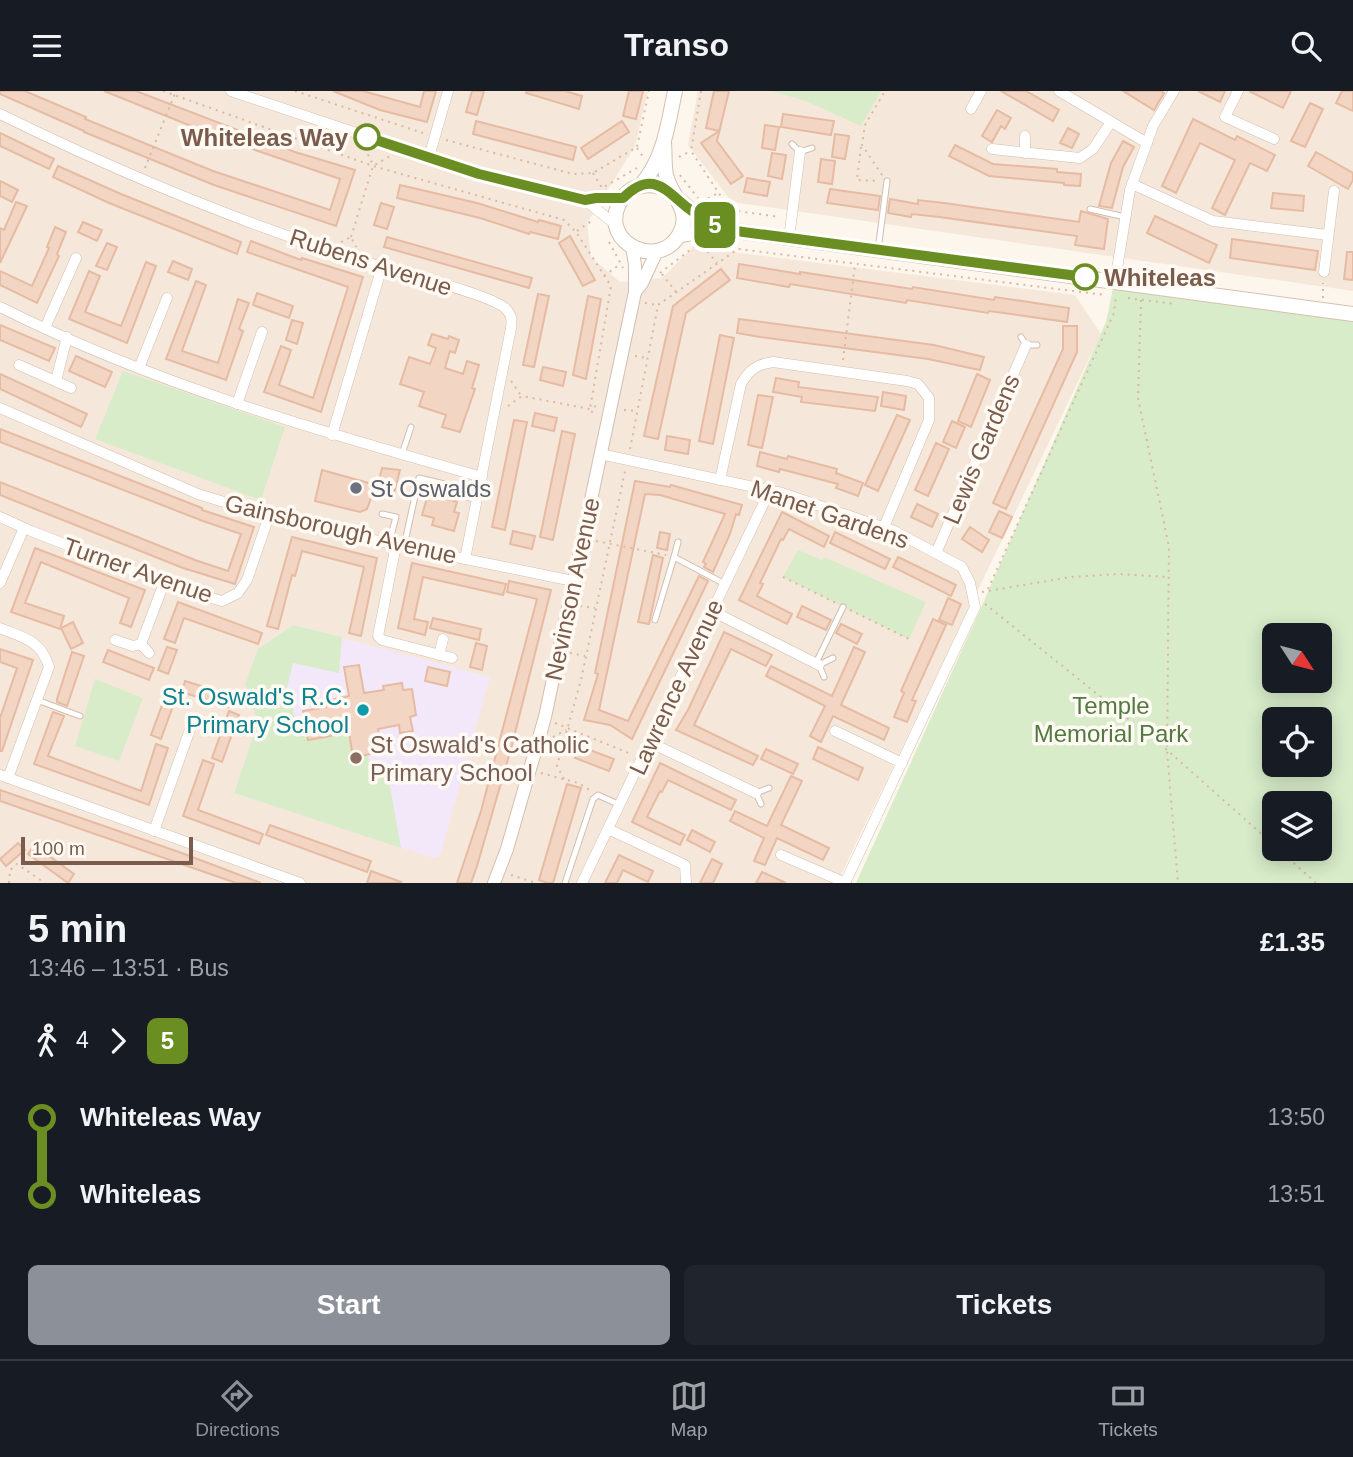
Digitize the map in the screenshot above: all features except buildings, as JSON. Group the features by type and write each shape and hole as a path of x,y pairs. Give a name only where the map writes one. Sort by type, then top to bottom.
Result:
{"main road":[{"path":"675,91 664,143 654,167 617,207 616,225 620,234 632,247 640,251 666,248 680,235 721,229 1353,314"},
{"path":"664,143 666,171 684,217 680,235"},
{"path":"640,185 663,186 695,213 721,229"}],"street":[{"path":"231,91 479,174 585,200 623,198"},
{"path":"429,157 447,91"},
{"path":"971,110 981,91"},
{"path":"1059,91 1147,143"},
{"path":"1117,281 1132,184 1153,126 1174,91"},
{"path":"1238,91 1225,117 1274,139"},
{"name":"Rubens Avenue","path":"0,114 141,179 256,225 477,295 498,303 507,310 512,319 511,328 465,559"},
{"path":"992,149 1080,158 1093,149 1111,122"},
{"path":"1025,136 1025,153"},
{"path":"789,238 800,152"},
{"path":"1132,184 1213,221 1328,235"},
{"path":"1324,272 1334,191"},
{"path":"585,200 616,225"},
{"name":"Nevinson Avenue","path":"497,877 545,717 611,398 623,354 635,292 632,247"},
{"name":"Nevinson Avenue","path":"635,292 657,251"},
{"path":"45,328 76,258"},
{"path":"331,435 382,267"},
{"path":"139,368 167,298"},
{"path":"0,307 139,368 237,404 331,435 482,477"},
{"path":"237,404 262,332"},
{"path":"56,381 67,337"},
{"name":"Lewis Gardens","path":"936,553 1028,342"},
{"path":"720,480 741,384 756,366 774,362 907,380 918,384 929,398 929,420 884,527"},
{"path":"19,365 71,389"},
{"name":"Gainsborough Avenue","path":"0,408 198,494 269,516 573,581"},
{"name":"Manet Gardens","path":"600,454 770,490 884,527 962,567 972,593"},
{"name":"Lawrence Avenue","path":"582,883 770,490"},
{"name":"Turner Avenue","path":"0,517 164,583 222,601 238,593 247,580 269,516"},
{"path":"0,583 24,528"},
{"path":"396,545 378,636 382,640 452,658"},
{"path":"141,644 164,583"},
{"path":"781,855 846,883 975,607 972,593"},
{"path":"712,611 817,664"},
{"path":"0,628 33,643 44,652 49,667 4,777 300,883"},
{"path":"439,655 443,639"},
{"path":"115,640 133,646 141,644"},
{"path":"141,644 149,653"},
{"path":"154,831 193,720"},
{"path":"835,731 902,763"},
{"path":"649,742 757,793"},
{"path":"608,829 685,865 686,883"}],"lane":[{"path":"792,144 800,152 812,148"},
{"path":"878,250 887,181"},
{"path":"1090,209 1125,217"},
{"path":"402,454 411,427"},
{"path":"396,545 419,478 461,488 463,496 477,500"},
{"path":"382,514 396,516 396,545"},
{"path":"655,620 678,542"},
{"path":"674,557 725,584"},
{"path":"817,664 843,607"},
{"path":"817,664 833,658"},
{"path":"817,664 824,677"},
{"path":"37,700 80,716"},
{"path":"761,804 757,793 769,788"},
{"path":"565,883 593,799 598,796 620,804"}],"path":[{"path":"163,91 373,166 565,220 576,232 611,286 590,409"},
{"path":"141,179 176,91"},
{"path":"646,162 637,148 649,91"},
{"path":"701,91 691,151 730,209 791,219"},
{"path":"885,91 865,125 858,180 887,181"},
{"path":"359,135 373,166"},
{"path":"862,145 887,181"},
{"path":"351,237 373,166 401,148"},
{"path":"573,174 593,173 637,148"},
{"path":"673,160 691,151"},
{"path":"674,167 702,203 719,193"},
{"path":"593,173 602,188 636,168"},
{"path":"576,232 596,219 598,221"},
{"path":"609,242 626,274 633,278"},
{"path":"662,273 700,242 718,263"},
{"path":"564,779 557,766 586,656 658,305 738,249 1106,295"},
{"path":"604,277 620,264"},
{"path":"841,371 855,264"},
{"path":"656,271 662,273 676,293"},
{"path":"1322,310 1324,272"},
{"path":"987,591 1114,313 1117,281"},
{"path":"1142,285 1138,398 1169,547 1167,750 1178,883"},
{"path":"1129,298 1181,305"},
{"path":"623,354 648,358"},
{"path":"503,371 522,395 590,409 611,398"},
{"path":"494,415 522,395"},
{"path":"582,538 674,557"},
{"path":"972,593 1071,577 1119,574 1168,577"},
{"path":"972,593 1167,750 1262,834"},
{"path":"568,604 596,608"},
{"path":"559,650 586,656"},
{"path":"545,717 567,729 642,758"},
{"path":"530,770 578,783 598,796"},
{"path":"1291,861 1316,883"},
{"path":"9,883 10,870 18,864 45,883"},
{"path":"497,877 536,883"}],"shaded area":[{"path":"0,91 648,91 635,146 587,223 591,257 620,282 662,278 693,247 1075,295 1101,334 837,883 0,883"},
{"path":"698,91 1353,91 1353,291 732,202 688,145"},
{"name":"St Oswald's Catholic Primary School","path":"293,625 490,677 440,856 434,858 234,793 258,722 245,684 258,649"}],"green space":[{"path":"771,91 881,91 861,126 806,101"},
{"name":"Temple Memorial Park","path":"1113,288 1353,320 1353,883 856,883 981,608 1106,322"},
{"path":"123,371 285,427 261,500 95,439"},
{"path":"798,550 822,560 824,557 926,602 909,639 783,577"},
{"path":"293,625 342,637 339,673 293,663 286,692 290,693 295,720 304,718 330,729 348,726 353,757 368,755 370,766 386,764 401,848 234,793 258,722 245,684 258,649"},
{"path":"95,679 143,698 119,761 75,746"}],"bus line":[{"name":"5","path":"367,137 479,174 585,200 623,198 640,185 663,186 687,208 721,229 1085,277"}],"place":[{"name":"Whiteleas Way","path":"367,137"},
{"name":"Whiteleas","path":"1085,277"},
{"name":"St Oswalds","path":"356,488"},
{"name":"St. Oswald's R.C. Primary School","path":"363,710"},
{"name":"St Oswald's Catholic Primary School","path":"356,758"}]}
